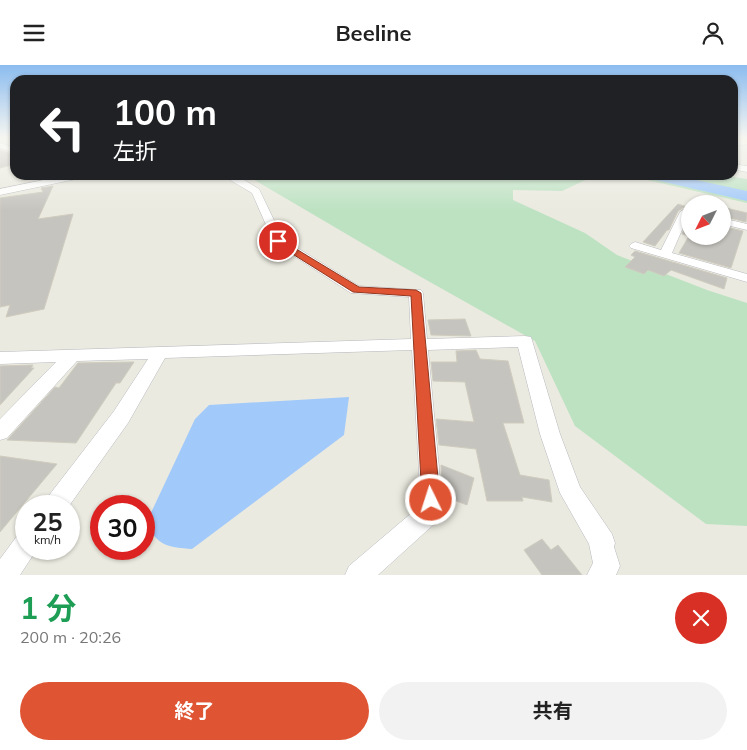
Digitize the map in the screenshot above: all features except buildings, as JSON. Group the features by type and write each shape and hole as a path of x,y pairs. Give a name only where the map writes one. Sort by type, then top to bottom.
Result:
{"street":[{"path":"0,192 45,180"},
{"path":"237,180 256,191 278,241 356,290 416,293 431,500 434,509 358,575"},
{"path":"665,254 681,220"},
{"path":"731,223 747,227"},
{"path":"635,246 747,278 747,265"},
{"path":"0,358 525,341 550,434 571,493 604,543 602,546 607,566 600,575"},
{"path":"63,495 120,417 160,353"},
{"path":"0,432 71,357"},
{"path":"4,575 15,560"}],"green space":[{"path":"738,178 747,179 747,203 731,199 731,195 712,195 647,180 738,180"},
{"path":"255,180 585,180 562,191 513,190 513,200 585,233 617,255 707,290 747,303 747,526 706,524 575,426 535,341 389,259"}],"water":[{"path":"349,397 344,435 192,549 165,545 155,537 155,504 195,419 209,405"}],"waterway":[{"path":"675,180 747,196"}],"route":[{"path":"278,241 356,290 416,293 431,500"}]}
